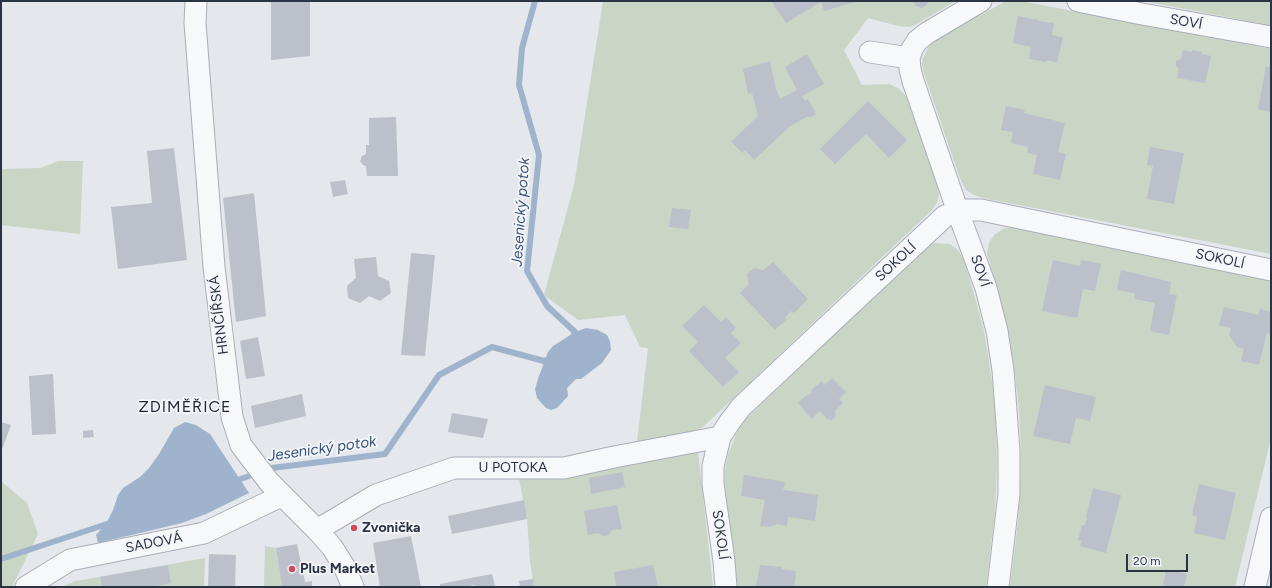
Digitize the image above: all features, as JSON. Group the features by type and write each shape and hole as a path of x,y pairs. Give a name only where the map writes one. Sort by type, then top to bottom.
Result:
{"street":[{"name":"HRNČÍŘSKÁ","path":"196,1 195,24 214,267 232,417 241,444 275,489 317,530 332,547 344,566 353,587"},
{"path":"870,52 910,58 912,49 927,33 981,1"},
{"name":"SOVÍ","path":"1078,1 1271,37"},
{"name":"SOVÍ","path":"910,58 910,69 913,81 986,288 997,331 1003,370 1009,451 1009,494 998,587"},
{"name":"SOKOLÍ","path":"726,587 713,484 713,466 720,437 729,423 747,401 945,216 973,209 981,210 1271,270"},
{"name":"U POTOKA","path":"317,530 376,495 454,468 564,468 720,437"},
{"name":"SADOVÁ","path":"26,587 70,560 204,533 275,489"},
{"path":"1255,587 1271,518"}],"green space":[{"path":"603,1 956,1 909,27 898,26 868,18 844,50 862,85 889,84 898,88 907,97 937,184 939,194 937,203 931,211 703,427 684,437 637,442 648,348 640,347 625,315 578,320 544,295 574,185"},
{"path":"1006,1 1021,1 1271,49 1271,254 983,198 966,190 961,181 924,74 922,65 923,58 929,46 934,41"},
{"path":"1143,1 1271,1 1271,26 1232,18"},
{"path":"58,161 83,161 80,234 1,225 1,169 41,168"},
{"path":"1009,227 1271,277 1271,438 1235,587 1010,587 1020,493 1021,448 1019,410 1008,330 987,253 989,243 994,235"},
{"path":"934,243 950,244 958,250 964,259 983,326 989,361 995,401 997,464 995,512 986,587 737,587 724,476 728,454 738,430 748,417 924,249"},
{"path":"698,452 713,587 534,587 530,561 527,518 519,479 559,479"},
{"path":"1,481 27,503 38,534 12,587 1,587"},
{"path":"265,546 276,548 282,587 264,587"},
{"path":"205,558 204,587 61,587 76,581"}],"water":[{"path":"586,328 598,330 607,335 610,341 611,350 602,363 581,379 576,379 567,388 568,396 557,408 551,410 546,408 537,398 535,389 548,352 553,346 575,332"},
{"path":"185,422 196,425 210,434 249,493 206,514 182,523 98,543 96,535 107,522 118,495 123,488 140,477 149,468 174,428"}],"building":[{"path":"271,1 310,1 310,56 271,60"},
{"path":"771,1 858,1 824,11 821,2 786,23"},
{"path":"913,1 928,1 927,5 922,8 916,6"},
{"path":"1018,16 1054,23 1052,35 1063,37 1057,63 1047,60 1046,62 1029,59 1031,47 1013,43"},
{"path":"1183,50 1202,52 1202,54 1211,56 1205,83 1177,78 1179,69 1176,66 1176,61 1181,59"},
{"path":"807,54 824,84 802,96 805,101 808,99 816,114 809,118 808,116 787,128 754,160 745,150 742,153 731,141 758,116 752,93 748,94 743,69 770,61 776,89 780,99 797,90 785,67"},
{"path":"1266,66 1271,68 1271,112 1258,109"},
{"path":"868,101 907,140 889,158 866,134 835,164 820,149"},
{"path":"1006,106 1025,110 1024,113 1065,123 1058,152 1066,154 1060,180 1033,174 1037,155 1027,153 1028,147 1011,143 1013,132 1001,130"},
{"path":"396,117 398,176 367,176 366,166 360,161 362,156 366,154 366,145 369,145 369,118"},
{"path":"1150,147 1184,153 1174,204 1147,199 1153,166 1147,165"},
{"path":"174,148 187,260 118,269 111,207 152,203 147,151"},
{"path":"345,180 348,194 333,197 330,182"},
{"path":"254,193 266,316 236,322 223,198"},
{"path":"672,208 691,210 688,229 669,227"},
{"path":"411,253 435,255 425,356 401,355"},
{"path":"376,257 378,276 389,281 391,293 380,301 369,296 360,303 348,298 347,286 356,278 354,259"},
{"path":"1053,260 1080,266 1081,260 1101,264 1095,291 1083,289 1077,318 1042,311"},
{"path":"773,262 808,299 794,313 791,311 785,317 787,319 775,330 740,293 749,284 747,274 754,268 763,270"},
{"path":"1121,270 1171,282 1169,294 1177,295 1169,335 1150,331 1155,303 1134,299 1135,293 1117,290"},
{"path":"704,305 721,322 726,317 736,328 731,333 741,343 725,358 739,372 723,387 689,351 698,342 682,326"},
{"path":"1224,307 1258,315 1260,309 1271,312 1271,334 1267,333 1259,365 1241,361 1244,349 1237,347 1229,335 1231,328 1219,325"},
{"path":"258,337 265,376 246,379 240,341"},
{"path":"53,374 56,434 32,435 29,376"},
{"path":"832,378 846,392 839,399 843,403 835,411 836,416 832,420 827,419 820,411 812,419 798,403 808,394 809,395 812,392 811,390 822,381 825,385"},
{"path":"1045,385 1096,397 1090,421 1076,418 1070,444 1033,436"},
{"path":"302,394 306,416 255,428 251,406"},
{"path":"452,413 488,419 483,438 448,432"},
{"path":"1,422 11,425 1,452"},
{"path":"93,430 94,437 83,438 83,431"},
{"path":"622,472 625,487 591,494 589,478"},
{"path":"744,475 785,482 783,490 818,495 815,521 788,517 787,526 777,524 770,527 760,526 765,500 741,496"},
{"path":"1199,484 1236,493 1225,540 1194,533 1197,517 1192,515"},
{"path":"1093,488 1121,495 1106,553 1080,546 1082,541 1078,540 1082,525 1085,525"},
{"path":"524,500 527,519 452,534 448,516"},
{"path":"617,505 622,529 612,530 609,535 603,536 598,533 588,535 584,511"},
{"path":"411,536 421,587 380,587 373,543"},
{"path":"297,544 305,582 312,581 312,587 282,587 276,548"},
{"path":"209,554 236,555 235,587 208,587"},
{"path":"168,565 171,583 150,587 102,587 100,577"},
{"path":"653,565 658,587 616,587 614,572"},
{"path":"760,565 782,567 782,569 796,571 794,587 756,587"},
{"path":"1166,569 1187,574 1184,587 1170,587 1163,585"},
{"path":"492,574 495,586 474,587 474,585 470,587 440,587 440,584"},
{"path":"533,579 534,587 520,587 519,581"}],"waterway":[{"name":"Jesenický potok","path":"535,1 522,48 519,85 539,155 527,271 547,306 575,332 573,338"},
{"name":"Jesenický potok","path":"232,482 272,468 385,454 439,375 492,347 544,361 552,359"},
{"name":"Jesenický potok","path":"1,559 113,522"}],"place":[{"name":"Zvonička","path":"354,528"},
{"name":"Plus Market","path":"292,569"}],"district":[{"name":"ZDIMĚŘICE","path":"185,407"}]}
